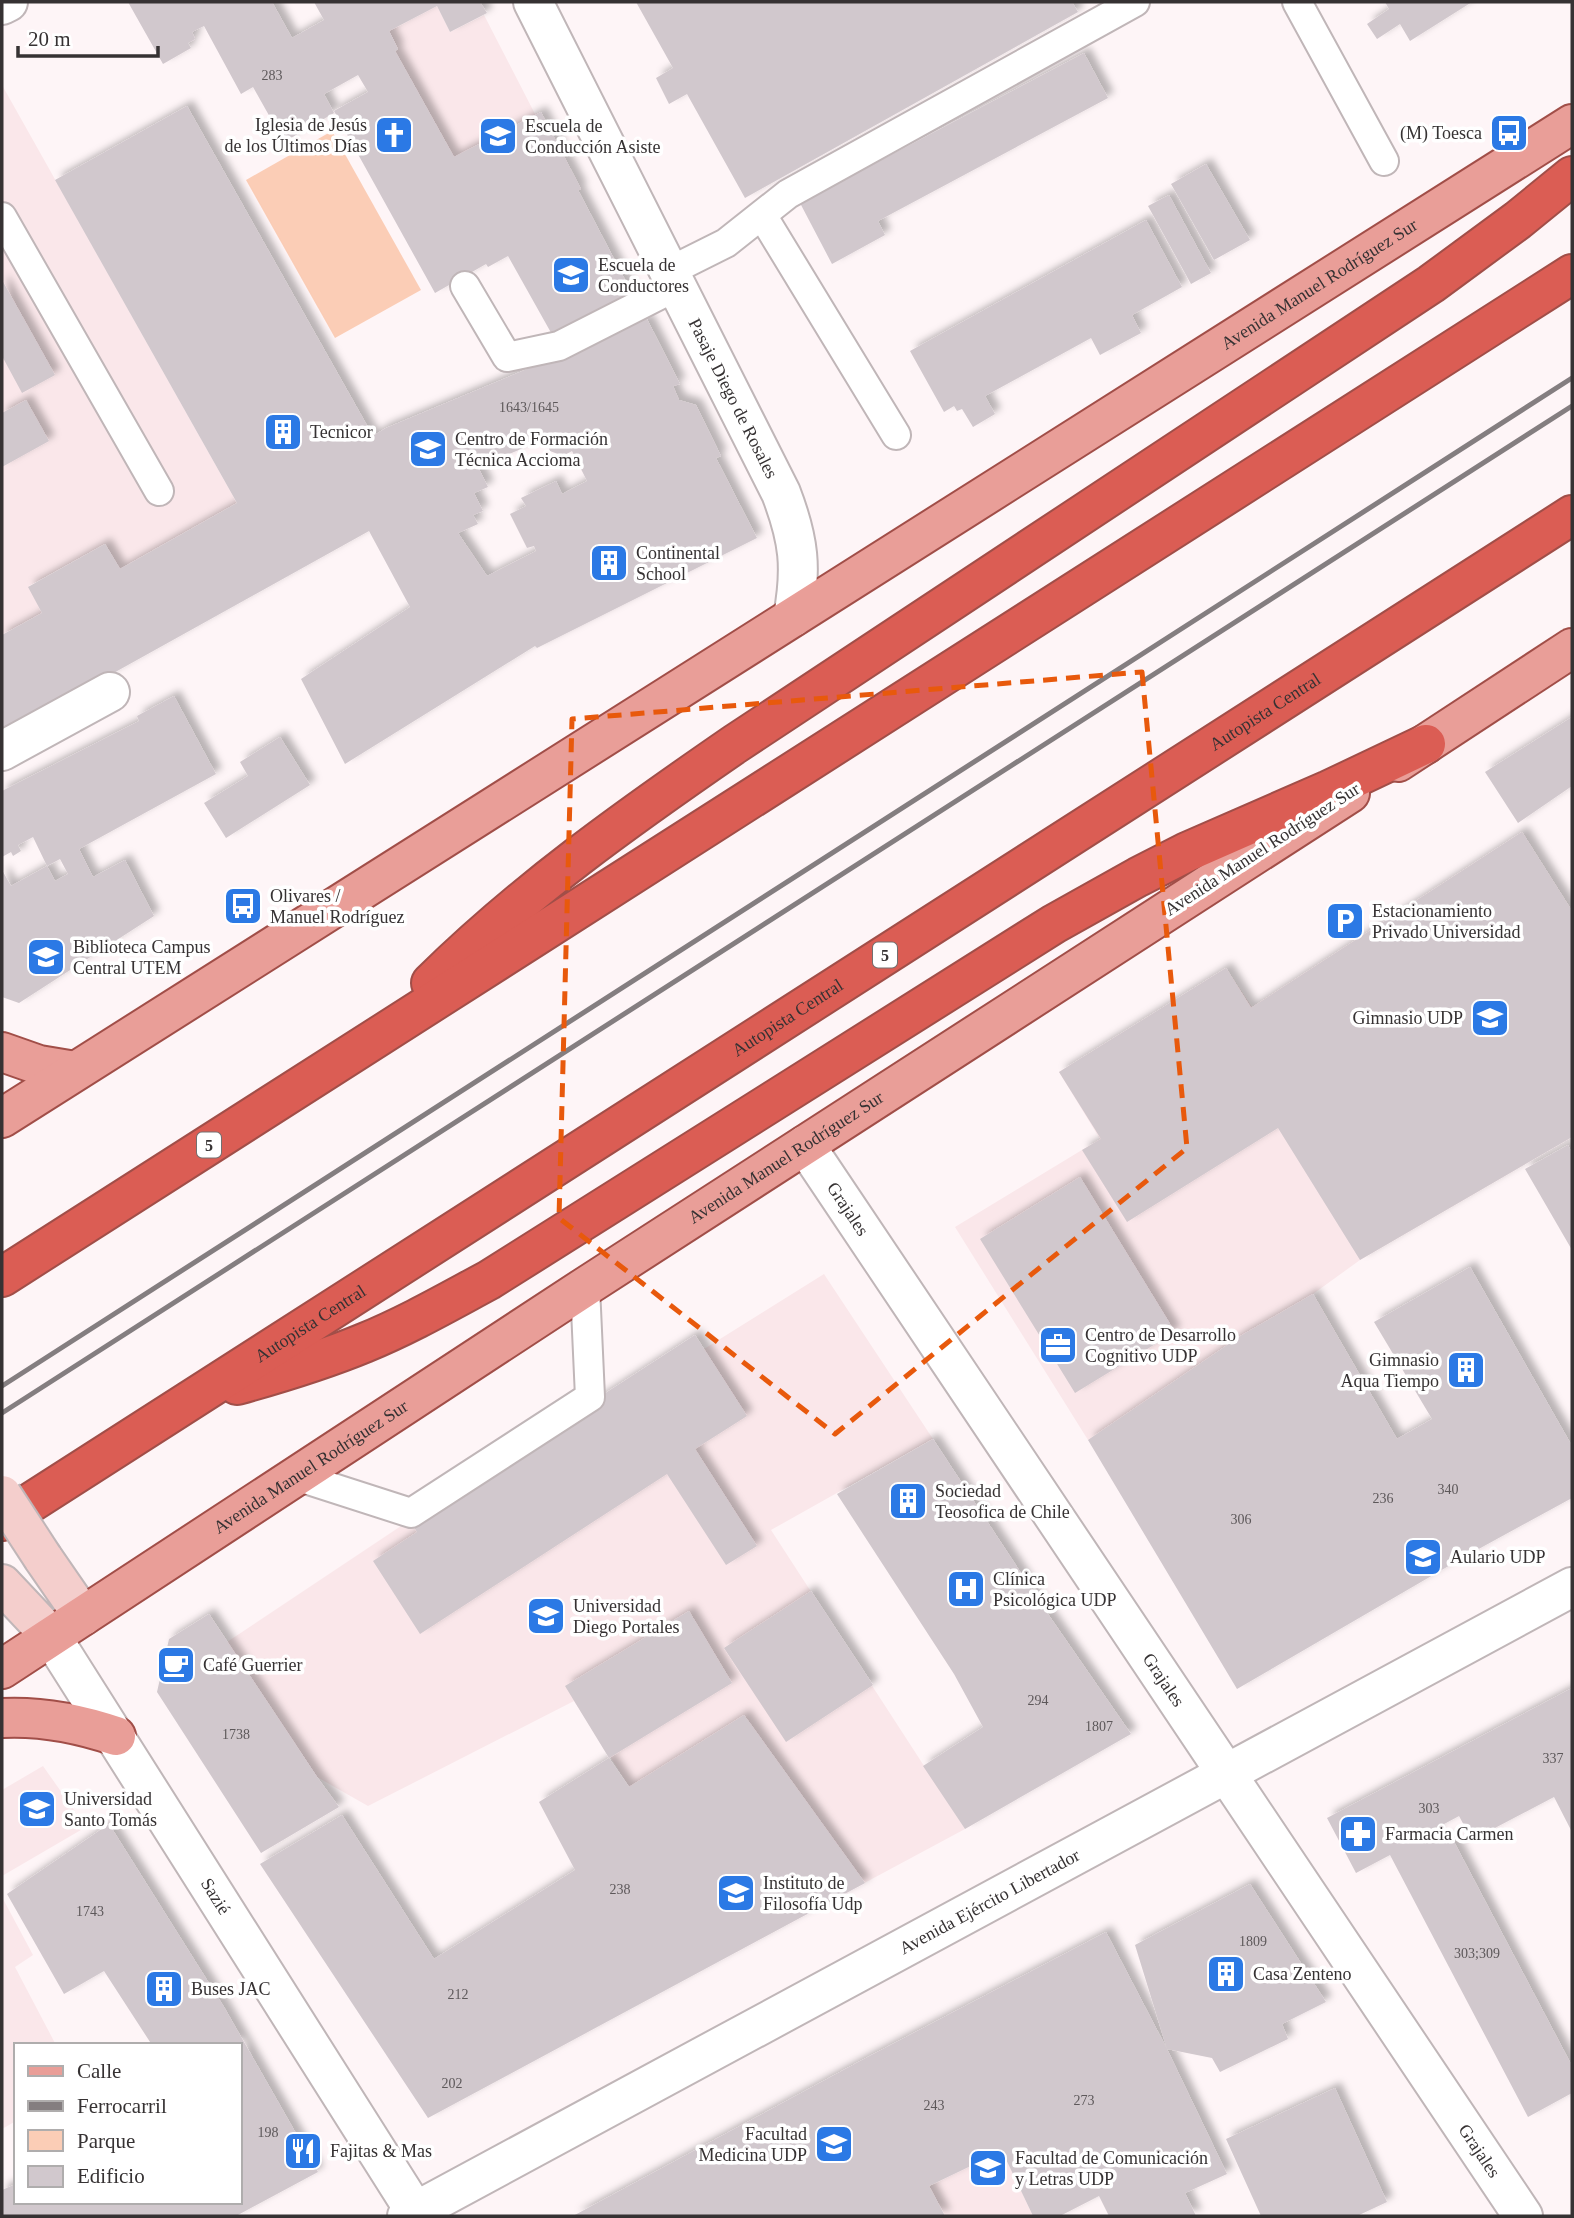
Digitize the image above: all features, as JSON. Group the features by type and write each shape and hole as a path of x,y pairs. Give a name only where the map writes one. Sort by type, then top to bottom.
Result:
{"highway":[{"path":"372,1041 448,965 532,891 661,796 759,728 1431,284 1572,176"},
{"name":"5","path":"2,1277 1572,274"},
{"name":"Autopista Central","path":"2,1521 1572,515"},
{"path":"198,1396 282,1373 365,1342 428,1313 489,1280 1054,924 1187,852 1426,744"}],"main road":[{"name":"Avenida Manuel Rodríguez Sur","path":"2,1118 1572,124"},
{"name":"Avenida Manuel Rodríguez Sur","path":"2,1669 585,1287 1568,653"},
{"path":"2,1052 39,1065 75,1071"},
{"path":"2,1495 83,1616"},
{"name":"Sazié","path":"2,1584 51,1636"},
{"path":"2,1718 56,1720 116,1736"}],"street":[{"path":"2,5 8,2"},
{"name":"Pasaje Diego de Rosales","path":"533,2 781,493 793,523 799,555 799,586 793,617"},
{"path":"2,751 110,692"},
{"name":"Grajales","path":"806,1144 1523,2216"},
{"name":"Avenida Ejército Libertador","path":"413,2215 1572,1587"},
{"name":"Sazié","path":"51,1636 116,1736 413,2215"}],"lane":[{"path":"465,286 506,357 558,346 673,279 726,243 788,194 1135,2"},
{"path":"1297,2 1384,161"},
{"path":"762,215 896,435"},
{"path":"2,216 159,491"},
{"path":"296,1476 411,1513 590,1397 585,1287"}],"highlighted area":[{"path":"1142,672 1187,1148 835,1434 559,1218 572,719"}],"shaded area":[{"name":"Escuela de Conducción Asiste","path":"437,6 450,32 484,15 535,114 541,112 581,189 496,233 395,51 398,49 389,31"},
{"path":"2,85 237,503 120,569 105,544 29,586 42,613 2,635"},
{"path":"1522,832 1572,911 1572,1137 1360,1260 1313,1294 1464,1557 1088,1440 955,1227 1100,1139 1059,1072 1226,968 1252,1007"},
{"name":"Universidad Diego Portales","path":"824,1274 933,1439 771,1530 965,1829 736,1952 574,1701 368,1806 317,1777 227,1642 410,1520 704,1349"},
{"name":"Universidad Santo Tomás","path":"43,1766 86,1827 2,1876 2,1790"},
{"path":"2,1897 33,1955 15,1967 55,2043 14,2043 14,2122 2,2129"},
{"name":"Facultad de Comunicación y Letras UDP","path":"1002,2151 1033,2216 945,2216 929,2186"}],"green space":[{"path":"332,131 421,290 335,338 246,180"}],"building":[{"path":"128,2 272,2 292,38 324,20 314,2 480,2 487,13 450,32 437,6 389,31 398,49 395,51 454,157 541,112 632,293 554,338 508,256 488,267 486,264 435,293 334,111 368,92 358,75 324,94 334,113 284,142 253,87 241,94 204,26 192,32 195,39 188,43 191,48 163,64"},
{"path":"636,2 1072,2 1078,12 745,198 687,94 669,104 656,78 673,68"},
{"path":"1385,2 1472,2 1410,41 1400,24 1377,39 1367,24 1389,9"},
{"path":"1084,53 1108,98 878,221 885,235 832,264 800,203"},
{"path":"187,106 373,436 386,428 647,319 680,384 673,386 679,400 696,405 721,456 716,458 757,538 537,648 535,646 345,764 301,679 410,607 369,531 2,735 2,635 42,613 28,587 105,544 120,569 237,503 55,180","holes":["545,439 550,451 563,456 572,451 587,481 562,494 556,481 521,498 526,506 510,514 527,548 534,546 536,551 487,576 458,533 478,524 473,515 483,511 474,493 488,487 478,467"]},
{"path":"1206,164 1250,240 1214,260 1171,184"},
{"path":"1169,195 1211,273 1191,284 1148,206"},
{"path":"1146,220 1182,287 1132,315 1141,333 1100,355 1091,338 985,396 995,414 973,427 962,409 957,411 954,406 944,412 910,351"},
{"path":"2,280 55,375 22,393 2,356"},
{"path":"26,400 49,441 2,467 2,413"},
{"path":"174,696 216,774 79,849 93,877 125,860 154,916 19,1003 2,997 2,870 11,886 47,866 33,837 18,845 21,851 13,856 11,852 2,857 2,791 139,721 137,716","holes":["60,859 68,874 55,881 47,866"]},
{"path":"1572,717 1572,786 1518,823 1485,772"},
{"path":"280,737 310,785 226,838 204,803 248,776 240,762"},
{"path":"1522,832 1572,911 1572,1137 1360,1260 1278,1128 1127,1222 1082,1150 1101,1139 1059,1072 1226,968 1251,1008"},
{"path":"1568,1145 1572,1153 1572,1250 1525,1169"},
{"path":"1080,1177 1175,1332 1075,1393 980,1239"},
{"path":"1470,1267 1572,1446 1572,1498 1464,1557 1237,1689 1088,1440 1242,1335 1313,1294 1397,1439 1432,1419 1374,1322"},
{"path":"695,1335 747,1416 695,1449 757,1546 726,1565 667,1474 420,1634 373,1561 417,1532 410,1520"},
{"path":"933,1439 1131,1734 965,1829 923,1766 983,1727 954,1674 837,1494"},
{"path":"811,1591 873,1685 786,1742 724,1648"},
{"path":"689,1611 732,1683 609,1758 565,1686"},
{"path":"209,1614 339,1807 261,1853 157,1692 169,1639"},
{"path":"1572,1688 1572,1832 1554,1797 1472,1840 1459,1816 1433,1830 1440,1844 1452,1838 1572,2066 1572,2093 1528,2117 1390,1855 1356,1873 1327,1818"},
{"path":"744,1715 865,1883 428,2118 260,1864 342,1815 434,1959 575,1870 539,1802 609,1758 629,1787"},
{"path":"109,1824 224,2007 318,2172 236,2216 2,2216 2,2190 14,2185 14,2204 242,2204 242,2043 151,2043 104,1971 64,1994 7,1894"},
{"name":"Casa Zenteno","path":"1250,1884 1326,2002 1282,2024 1288,2039 1220,2072 1212,2058 1167,2049 1135,1945"},
{"path":"1106,1932 1167,2049 1227,2174 1185,2193 1196,2216 1109,2216 1099,2196 1060,2216 1033,2216 1002,2151 929,2186 945,2216 573,2216"},
{"path":"1335,2088 1387,2202 1357,2216 1261,2216 1226,2139"}],"railway":[{"path":"2,1386 1572,378"},
{"path":"2,1413 1572,406"}],"place":[{"name":"(M) Toesca","path":"1509,133"},
{"name":"Iglesia de Jesús de los Últimos Días","path":"394,135"},
{"name":"Escuela de Conducción Asiste","path":"498,136"},
{"name":"Escuela de Conductores","path":"571,275"},
{"name":"Tecnicor","path":"283,432"},
{"name":"Centro de Formación Técnica Accioma","path":"428,449"},
{"name":"Continental School","path":"609,563"},
{"name":"Olivares / Manuel Rodríguez","path":"243,906"},
{"name":"Estacionamiento Privado Universidad","path":"1345,921"},
{"name":"Biblioteca Campus Central UTEM","path":"46,957"},
{"name":"Gimnasio UDP","path":"1490,1018"},
{"name":"Centro de Desarrollo Cognitivo UDP","path":"1058,1345"},
{"name":"Gimnasio Aqua Tiempo","path":"1466,1370"},
{"name":"Sociedad Teosofica de Chile","path":"908,1501"},
{"name":"Aulario UDP","path":"1423,1557"},
{"name":"Clínica Psicológica UDP","path":"966,1589"},
{"name":"Universidad Diego Portales","path":"546,1616"},
{"name":"Café Guerrier","path":"176,1665"},
{"name":"Universidad Santo Tomás","path":"37,1809"},
{"name":"Farmacia Carmen","path":"1358,1834"},
{"name":"Instituto de Filosofía Udp","path":"736,1893"},
{"name":"Casa Zenteno","path":"1226,1974"},
{"name":"Buses JAC","path":"164,1989"},
{"name":"Facultad Medicina UDP","path":"834,2144"},
{"name":"Fajitas & Mas","path":"303,2151"},
{"name":"Facultad de Comunicación y Letras UDP","path":"988,2168"}]}
